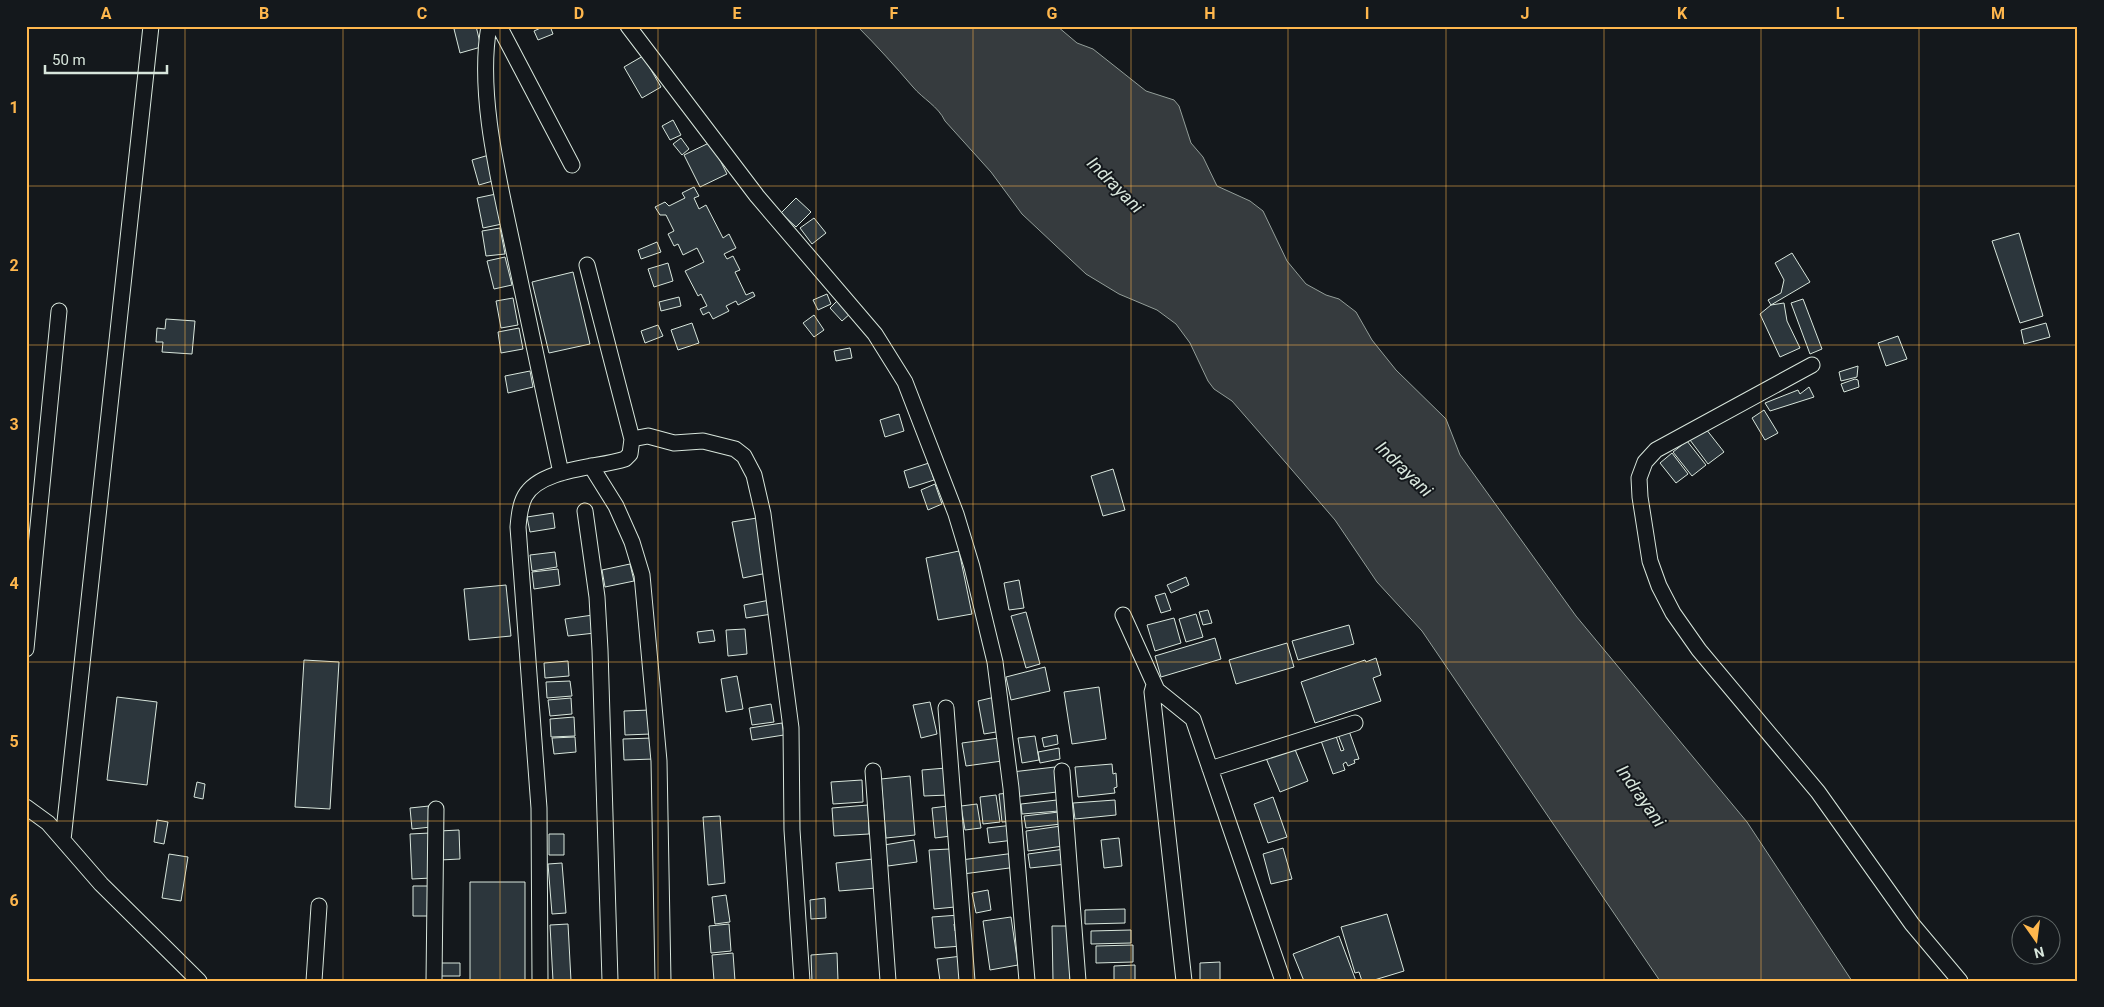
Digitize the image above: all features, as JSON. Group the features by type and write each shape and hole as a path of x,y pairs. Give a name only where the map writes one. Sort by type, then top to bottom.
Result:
{"street":[{"path":"63,840 151,26"},
{"path":"489,26 486,62 490,126 504,204 561,473"},
{"path":"500,26 572,165"},
{"path":"628,26 757,196 875,334 905,382 956,514 972,567 994,662 1011,788 1026,981"},
{"path":"540,981 539,808 518,527 520,511 525,496 534,486 561,473 626,459 630,454 632,439 587,265"},
{"path":"26,650 59,311"},
{"path":"1812,364 1656,450 1645,462 1639,478 1650,561 1659,586 1673,612 1699,650 1818,792 1912,924 1960,981"},
{"path":"632,439 648,436 674,443 703,441 735,449 744,456 754,475 763,514 770,560 791,728 792,830 802,981"},
{"path":"590,466 616,506 632,542 642,575 660,761 663,981"},
{"path":"585,511 597,597 600,650 610,981"},
{"path":"1123,615 1157,690 1193,719 1283,981"},
{"path":"1154,685 1152,692 1184,981"},
{"path":"946,708 967,981"},
{"path":"1210,769 1355,724"},
{"path":"873,770 888,981"},
{"path":"1062,771 1078,981"},
{"path":"26,807 48,823 101,884 200,981"},
{"path":"434,981 436,809"},
{"path":"314,981 319,906"}],"water":[{"name":"Indrayani","path":"857,26 1057,26 1077,43 1093,49 1146,91 1174,100 1179,106 1191,143 1203,157 1217,186 1250,201 1263,211 1287,261 1306,284 1326,295 1339,299 1356,312 1372,340 1396,370 1446,419 1460,455 1576,616 1747,822 1852,981 1660,981 1422,631 1377,582 1335,520 1232,401 1214,389 1208,381 1190,343 1176,324 1157,310 1119,294 1086,274 1022,214 991,172 938,111"}],"building":[{"path":"464,26 476,26 481,47 460,53 454,29"},
{"path":"550,26 553,34 538,40 534,31"},
{"path":"643,56 661,87 642,98 624,67"},
{"path":"673,120 681,135 670,140 662,126"},
{"path":"681,138 689,149 682,155 673,144"},
{"path":"711,142 727,174 700,187 684,155"},
{"path":"489,155 496,180 479,185 472,160"},
{"path":"694,187 699,196 694,198 699,209 706,205 723,238 729,234 736,248 724,254 727,259 733,256 740,270 735,272 746,295 753,292 755,296 738,305 736,301 726,306 729,311 713,319 709,312 703,315 700,309 707,306 701,294 698,296 685,271 704,262 697,248 683,255 678,244 674,246 668,234 674,231 666,215 660,215 655,207 665,202 669,206 685,198 682,193"},
{"path":"496,194 502,224 483,228 477,198"},
{"path":"796,198 811,212 796,227 781,213"},
{"path":"814,218 826,233 812,244 800,228"},
{"path":"500,228 505,254 486,256 482,231"},
{"path":"2019,233 2043,316 2020,323 1992,241"},
{"path":"657,242 661,252 641,259 638,250"},
{"path":"1792,253 1810,282 1771,305 1768,300 1781,293 1784,280 1775,263"},
{"path":"505,257 512,285 494,289 487,261"},
{"path":"668,263 673,281 654,287 648,269"},
{"path":"573,272 590,344 549,353 532,282"},
{"path":"827,294 831,304 818,310 813,300"},
{"path":"679,297 681,306 661,311 659,302"},
{"path":"513,298 518,325 501,328 496,301"},
{"path":"839,299 851,313 842,321 830,308"},
{"path":"1803,299 1822,349 1810,354 1791,303"},
{"path":"1784,303 1787,321 1800,348 1780,357 1760,314 1771,305"},
{"path":"814,315 824,330 814,337 803,323"},
{"path":"166,319 195,321 192,354 162,352 163,342 156,342 157,328 165,329"},
{"path":"692,323 699,343 678,350 671,330"},
{"path":"2046,323 2050,337 2024,344 2021,330"},
{"path":"658,325 663,336 645,343 641,331"},
{"path":"519,328 523,349 501,353 498,332"},
{"path":"1898,336 1907,359 1886,366 1878,343"},
{"path":"850,348 852,358 836,361 834,351"},
{"path":"1858,366 1857,377 1841,381 1839,372"},
{"path":"530,371 533,387 508,393 505,376"},
{"path":"1855,379 1858,380 1859,387 1844,392 1841,384"},
{"path":"1809,387 1814,397 1770,411 1765,403 1798,390 1800,394"},
{"path":"1764,410 1778,433 1765,440 1752,418"},
{"path":"899,414 904,431 885,437 880,420"},
{"path":"1706,429 1724,452 1708,464 1690,440"},
{"path":"1687,441 1706,465 1692,476 1673,452"},
{"path":"1672,453 1688,474 1676,483 1660,463"},
{"path":"929,463 934,480 909,488 904,471"},
{"path":"1113,469 1125,510 1103,516 1091,476"},
{"path":"935,484 942,504 928,510 921,490"},
{"path":"553,513 555,528 530,532 527,517"},
{"path":"757,518 767,573 743,578 732,522"},
{"path":"959,551 972,614 938,620 926,558"},
{"path":"555,552 557,567 532,571 530,555"},
{"path":"630,564 634,581 605,587 602,570"},
{"path":"558,569 560,585 534,589 532,572"},
{"path":"1186,577 1189,585 1171,593 1167,585"},
{"path":"1019,580 1024,608 1009,610 1004,583"},
{"path":"506,585 511,636 469,640 464,589"},
{"path":"1165,593 1171,610 1161,613 1155,596"},
{"path":"770,600 772,614 746,618 744,605"},
{"path":"1208,610 1212,623 1203,625 1199,612"},
{"path":"1026,612 1040,664 1026,668 1011,616"},
{"path":"1196,614 1203,637 1186,642 1179,619"},
{"path":"593,615 595,633 568,636 565,619"},
{"path":"1174,618 1181,643 1155,651 1147,625"},
{"path":"1349,625 1354,644 1298,660 1292,641"},
{"path":"745,629 747,654 728,656 726,630"},
{"path":"713,630 715,641 699,643 697,632"},
{"path":"1215,638 1221,659 1161,677 1155,656"},
{"path":"1287,643 1294,667 1236,684 1229,660"},
{"path":"1376,658 1381,675 1373,678 1381,701 1315,723 1301,682"},
{"path":"304,660 339,662 330,809 295,807"},
{"path":"568,661 569,676 545,678 544,663"},
{"path":"1045,667 1050,691 1011,700 1006,677"},
{"path":"737,676 743,709 726,712 721,679"},
{"path":"570,681 572,696 547,698 546,682"},
{"path":"1099,687 1106,739 1072,744 1064,692"},
{"path":"117,697 157,702 147,785 107,780"},
{"path":"995,697 1002,731 984,734 978,701"},
{"path":"571,698 572,714 550,716 548,700"},
{"path":"930,702 937,734 921,738 913,705"},
{"path":"771,704 774,722 752,725 749,708"},
{"path":"650,710 651,734 625,735 624,711"},
{"path":"574,717 575,736 551,737 550,719"},
{"path":"782,723 784,735 752,740 750,728"},
{"path":"1348,728 1359,759 1354,760 1355,763 1348,766 1346,762 1343,764 1345,770 1333,774 1320,738 1335,733 1341,751 1344,750 1337,732"},
{"path":"1057,735 1058,744 1044,747 1042,738"},
{"path":"1035,736 1039,760 1022,763 1018,738"},
{"path":"575,737 576,752 554,754 552,738"},
{"path":"653,738 654,759 624,760 623,739"},
{"path":"999,738 1002,761 966,766 962,743"},
{"path":"1294,747 1308,781 1280,792 1266,758"},
{"path":"1059,748 1060,759 1040,763 1038,752"},
{"path":"1112,764 1113,774 1116,773 1117,787 1114,788 1115,793 1078,797 1075,767"},
{"path":"1055,767 1057,792 1014,797 1012,772"},
{"path":"946,768 948,795 924,796 922,770"},
{"path":"910,776 915,835 886,838 881,779"},
{"path":"862,780 863,802 833,804 831,782"},
{"path":"197,782 205,784 203,799 194,797"},
{"path":"1009,793 1013,821 1002,822 999,794"},
{"path":"996,795 1000,822 983,824 980,797"},
{"path":"1273,797 1287,837 1268,843 1254,804"},
{"path":"1057,800 1059,811 1022,814 1021,804"},
{"path":"1115,800 1116,815 1075,819 1073,803"},
{"path":"977,804 981,828 965,830 961,806"},
{"path":"868,805 869,834 834,836 832,808"},
{"path":"429,806 431,827 412,829 410,808"},
{"path":"948,806 951,836 935,838 932,808"},
{"path":"1059,812 1061,824 1026,828 1024,816"},
{"path":"720,816 725,883 708,885 703,817"},
{"path":"157,820 168,822 164,844 154,842"},
{"path":"1013,825 1014,840 989,843 987,828"},
{"path":"1061,826 1063,846 1028,851 1026,831"},
{"path":"459,830 460,859 440,860 439,831"},
{"path":"430,833 431,878 412,879 410,834"},
{"path":"549,834 564,834 564,855 549,855"},
{"path":"1119,838 1122,866 1104,868 1101,840"},
{"path":"914,840 917,862 888,866 884,845"},
{"path":"1283,848 1292,879 1271,884 1263,854"},
{"path":"950,849 955,907 934,909 929,850"},
{"path":"1065,849 1067,864 1030,868 1028,854"},
{"path":"1015,853 1017,867 963,874 961,860"},
{"path":"169,854 188,857 181,901 162,898"},
{"path":"873,859 876,888 839,891 836,863"},
{"path":"562,863 566,913 552,914 548,864"},
{"path":"470,882 525,882 525,981 470,981"},
{"path":"413,886 430,886 430,916 413,916"},
{"path":"988,890 991,910 976,913 972,893"},
{"path":"726,895 730,922 715,924 712,897"},
{"path":"825,898 826,918 811,919 810,900"},
{"path":"1125,909 1125,923 1085,924 1085,910"},
{"path":"1387,914 1404,971 1371,981 1362,981 1359,972 1355,973 1341,927"},
{"path":"959,915 960,923 954,924 955,931 960,930 962,946 935,948 932,917"},
{"path":"1011,917 1018,965 990,970 983,921"},
{"path":"568,924 571,981 553,981 550,925"},
{"path":"729,924 731,951 711,953 709,926"},
{"path":"1052,926 1069,926 1070,981 1053,981"},
{"path":"1131,930 1131,943 1091,944 1091,931"},
{"path":"1339,936 1356,981 1304,981 1293,954"},
{"path":"1133,945 1133,962 1096,963 1096,946"},
{"path":"733,953 735,981 714,981 712,955"},
{"path":"837,953 838,981 812,981 811,955"},
{"path":"962,956 966,981 940,981 937,959"},
{"path":"1220,962 1220,981 1200,981 1200,963"},
{"path":"439,963 460,963 460,976 439,976"},
{"path":"1135,965 1135,981 1114,981 1114,966"}]}
